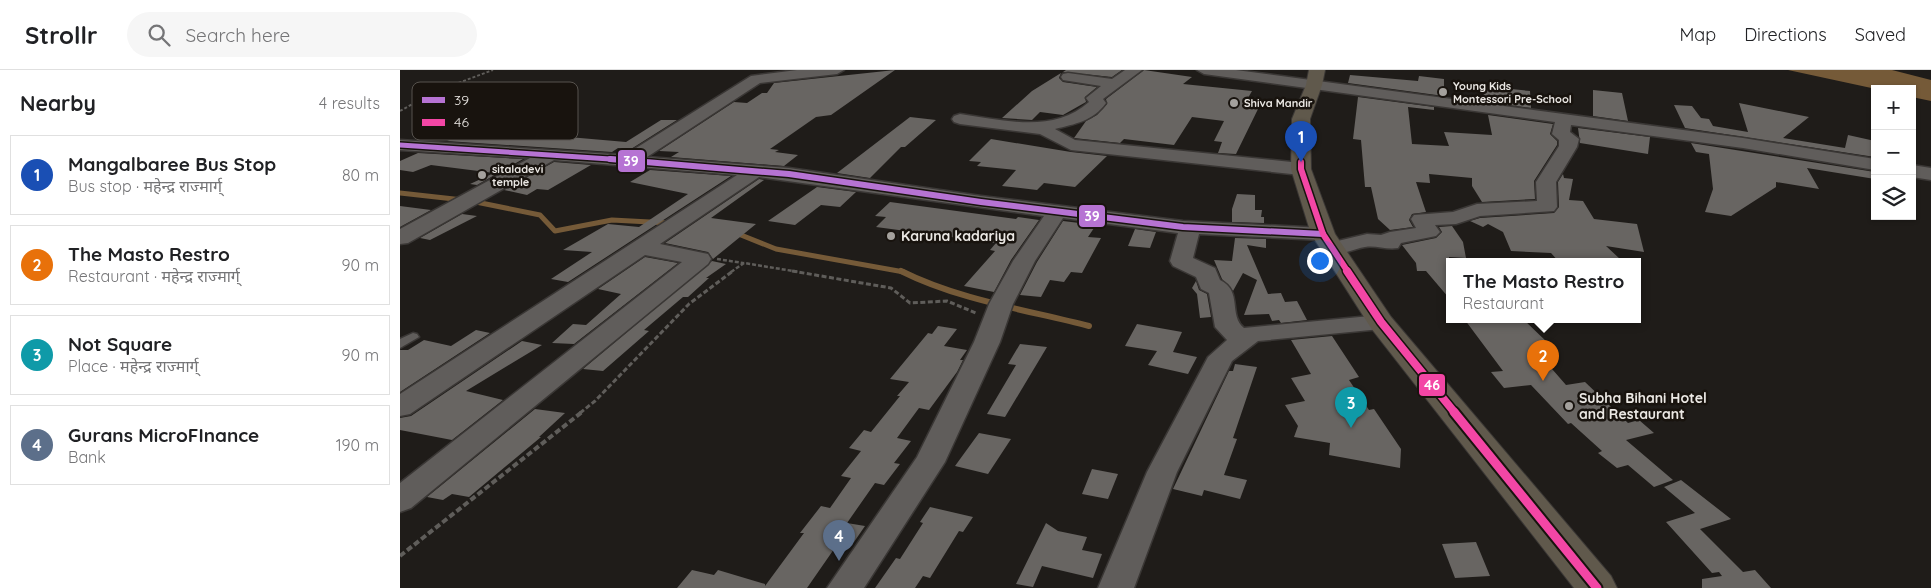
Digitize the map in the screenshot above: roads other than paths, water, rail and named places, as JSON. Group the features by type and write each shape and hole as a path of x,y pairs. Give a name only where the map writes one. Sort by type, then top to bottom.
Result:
{"highway":[{"path":"1316,77 1301,119 1301,169 1328,242 1380,322 1596,588"}],"street":[{"path":"1035,129 1082,117 1098,103 1094,98 1135,70"},
{"path":"1204,70 1316,77 1564,119 1743,143 1871,164"},
{"path":"628,161 760,74 827,71"},
{"path":"1068,77 1115,84"},
{"path":"960,119 1044,130 1071,145 1301,169"},
{"path":"400,145 551,154 756,171 1193,228 1328,242 1367,240 1390,242 1390,238 1429,232 1421,219 1456,218 1477,210 1547,207 1548,194 1546,183 1560,155 1568,147 1567,141 1570,139 1561,134 1564,119"},
{"path":"400,238 551,154"},
{"path":"400,407 756,171"},
{"path":"1916,172 1931,174"},
{"path":"845,588 930,462 987,342 996,316 1024,261 1057,211"},
{"path":"1193,228 1187,235 1181,261 1207,273 1209,284 1220,289 1227,327 1243,340"},
{"path":"400,500 700,259 640,247"},
{"path":"1116,588 1166,464 1221,357 1251,334 1380,322"}],"lane":[{"path":"400,344 413,337"}],"waterway":[{"path":"400,193 463,200"},
{"path":"476,202 540,215 555,231 612,220 669,223"},
{"path":"736,233 776,249 903,272"},
{"path":"903,272 946,290 970,297 1089,326"}],"place":[{"name":"Young Kids Montessori Pre-School","path":"1443,92"},
{"name":"Shiva Mandir","path":"1234,103"},
{"name":"Mangalbaree Bus Stop","path":"1301,162"},
{"name":"sitaladevi temple","path":"482,175"},
{"name":"Karuna kadariya","path":"891,236"},
{"name":"The Masto Restro","path":"1543,381"},
{"name":"Subha Bihani Hotel and Restaurant","path":"1569,406"},
{"name":"Not Square","path":"1351,428"},
{"name":"Gurans MicroFInance","path":"839,561"}]}
